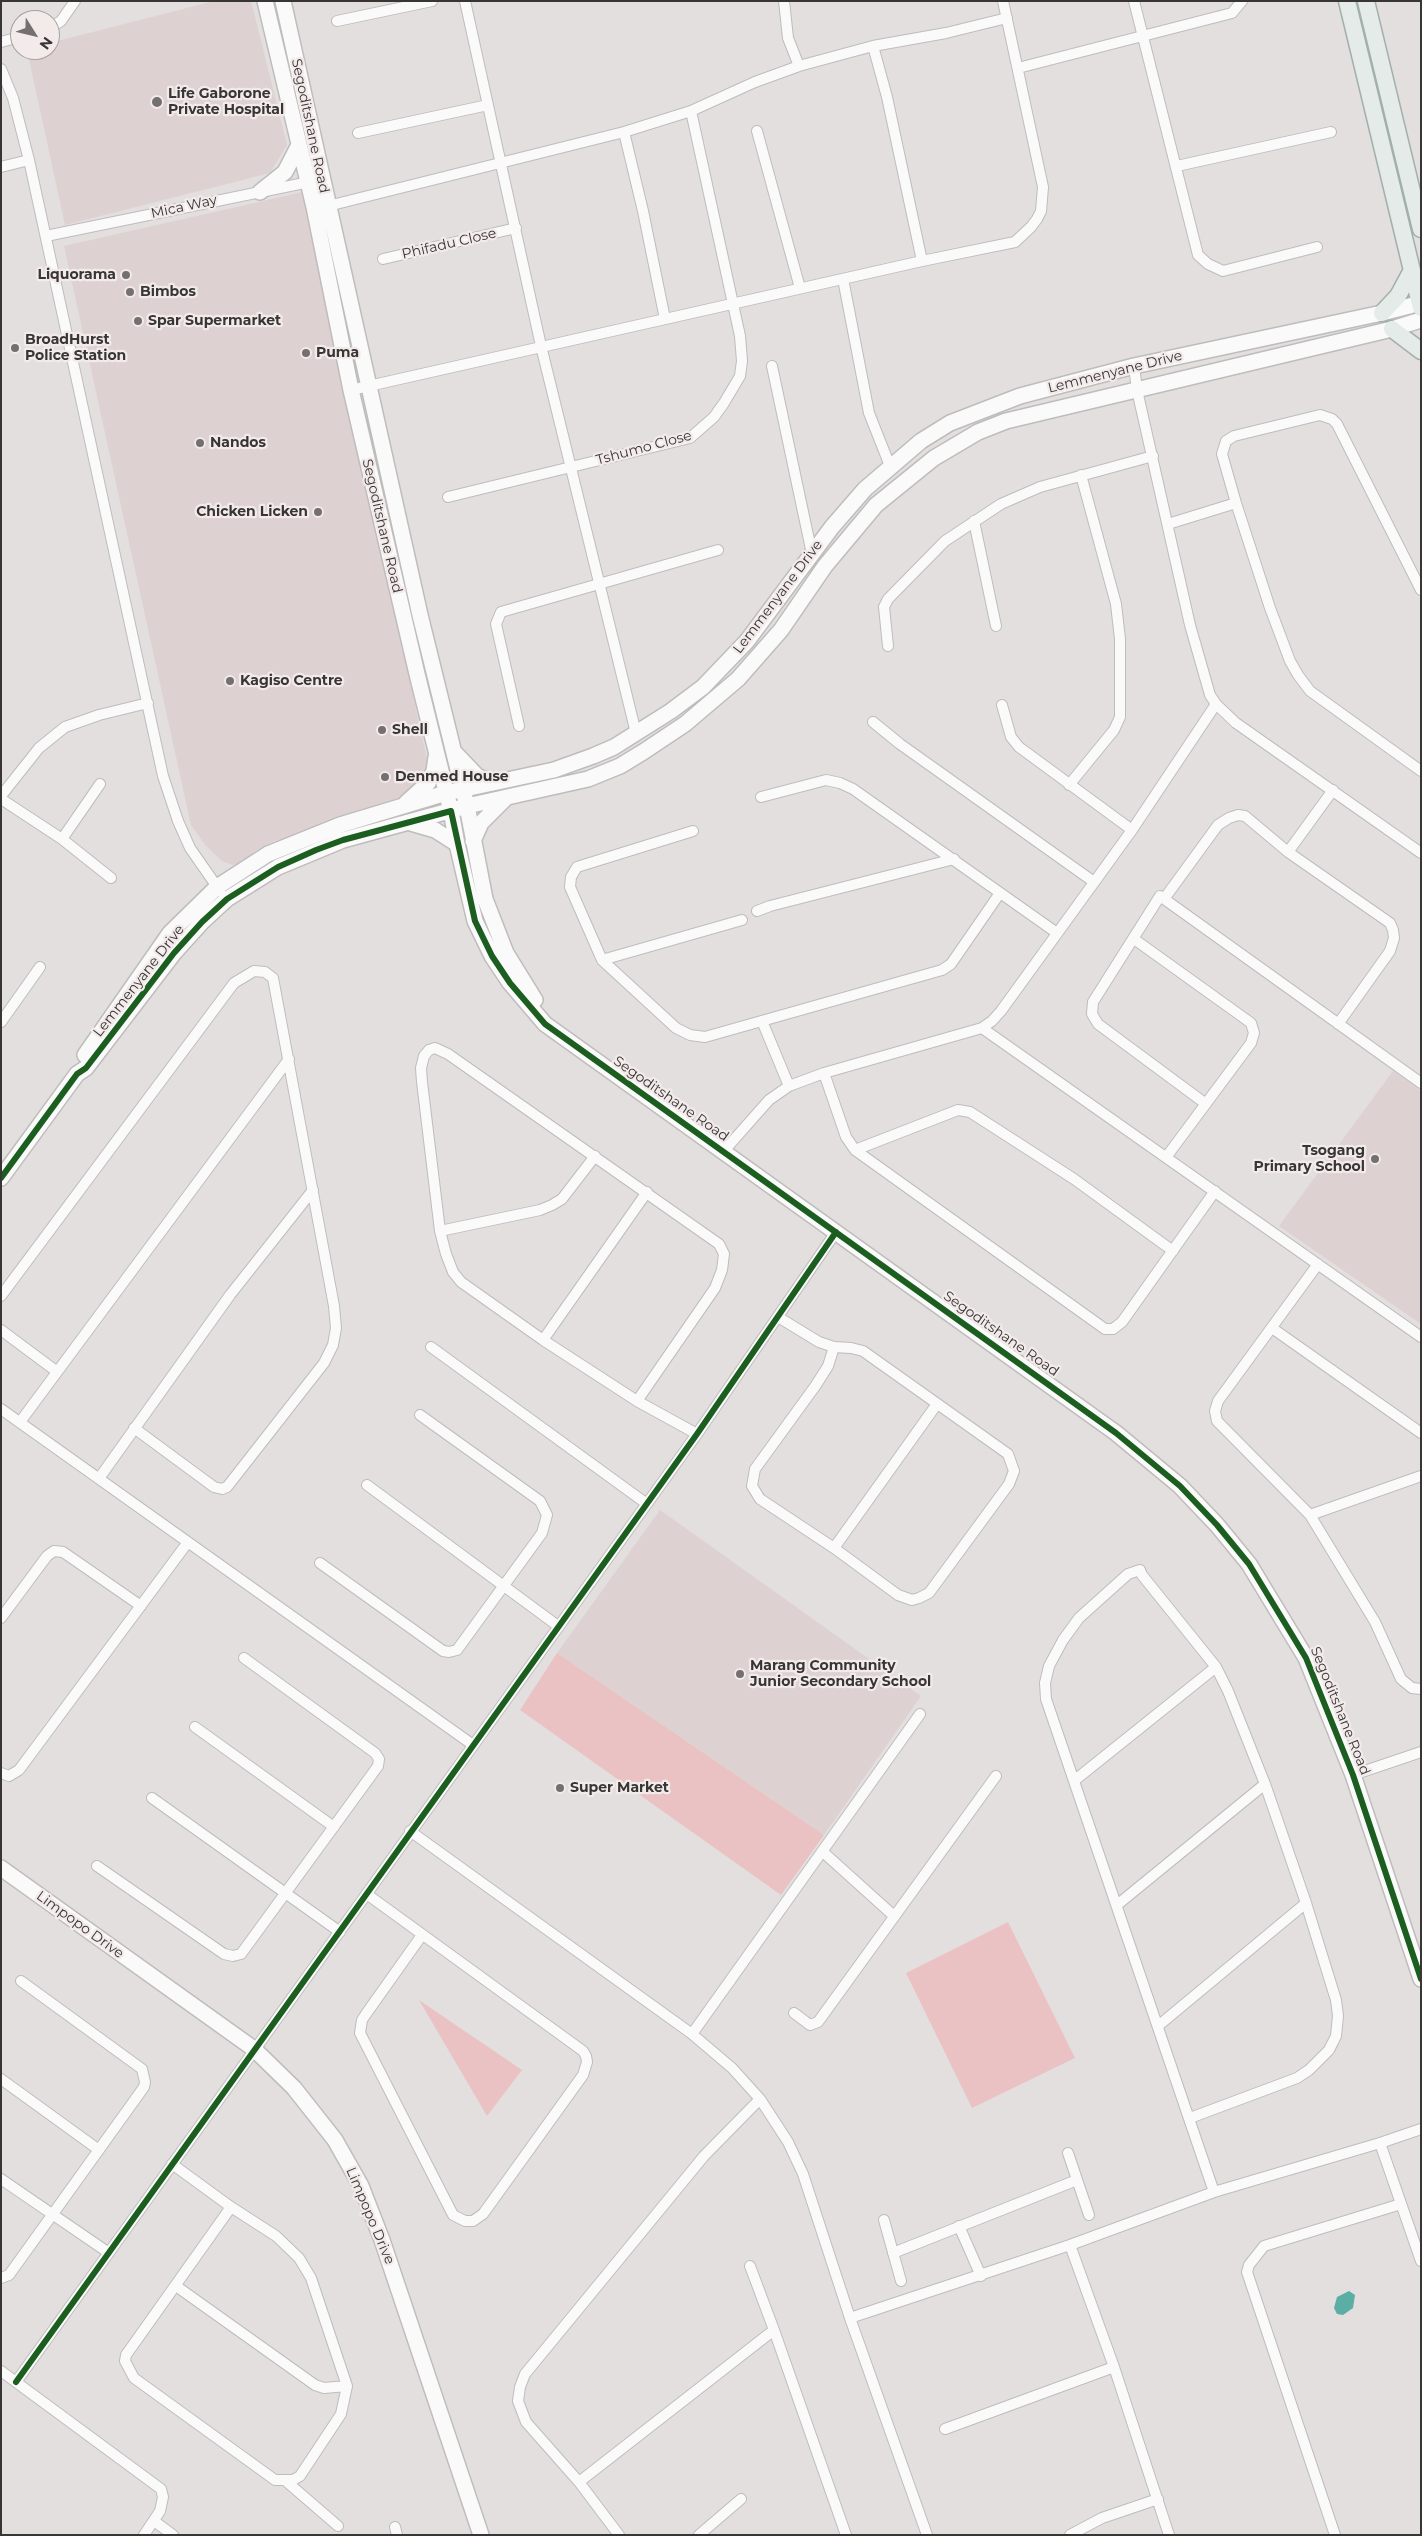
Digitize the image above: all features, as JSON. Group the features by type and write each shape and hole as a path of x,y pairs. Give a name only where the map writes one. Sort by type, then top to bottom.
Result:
{"main road":[{"name":"Segoditshane Road","path":"265,1 299,145 328,206 420,615 467,806 485,899 506,953 549,1019 551,1027"},
{"name":"Segoditshane Road","path":"283,1 352,390 475,921 492,956 544,1024 551,1027 621,1080 1116,1433 1180,1486 1217,1525 1250,1564 1284,1618 1310,1666 1354,1775 1421,1979"},
{"path":"1347,1 1420,304"},
{"path":"1366,1 1421,230"},
{"path":"1370,17 1375,1"},
{"path":"260,192 285,172 299,145"},
{"path":"1382,313 1398,296 1412,270"},
{"name":"Lemmenyane Drive","path":"77,1074 79,1064 170,933 217,886 268,854 340,825 400,809 446,793 554,770 614,747 679,705 703,687 747,641 846,509 890,466 921,441 950,423 1020,396 1134,366 1420,304"},
{"name":"Lemmenyane Drive","path":"1,1178 77,1074 86,1068 174,954 202,922 227,899 278,867 343,840 411,823 467,806 588,779 620,766 685,724 738,679 782,630 826,566 876,505 934,458 978,432 1006,421 1392,329 1421,320"},
{"path":"1392,329 1421,350"},
{"path":"452,750 477,776 486,780 504,780"},
{"path":"400,809 428,783 434,771 436,754"},
{"path":"473,842 481,822 508,796"},
{"path":"411,823 436,830 457,844"},
{"name":"Limpopo Drive","path":"1,1868 254,2049 294,2088 318,2116 335,2140 361,2186 382,2240 481,2535"}],"street":[{"path":"60,23 75,1"},
{"path":"337,22 432,1"},
{"path":"465,1 541,346 636,733"},
{"path":"784,1 788,38 800,66"},
{"path":"352,390 922,260 1015,242 1037,219 1041,211 1043,188 1003,1"},
{"path":"1134,1 1198,255 1208,264 1224,271 1316,247"},
{"path":"1018,68 1232,13 1242,1"},
{"path":"328,206 502,165 624,132 691,111 755,82 800,66 873,46 946,33 1007,18"},
{"path":"873,46 887,97 922,260"},
{"path":"1,69 13,98 29,160 163,776 178,821 190,848 227,899"},
{"path":"358,133 488,105"},
{"name":"Tshumo Close","path":"448,497 690,438 714,418 740,376 742,361 734,303 691,111"},
{"path":"757,131 800,288"},
{"path":"624,132 665,319"},
{"path":"1177,166 1331,132"},
{"path":"1,167 29,160"},
{"name":"Mica Way","path":"46,236 315,181"},
{"name":"Phifadu Close","path":"382,259 516,228"},
{"path":"843,279 869,412 890,466"},
{"path":"772,366 812,554"},
{"path":"1134,366 1203,676 1216,704 1236,723 1421,853"},
{"path":"1421,590 1337,424 1326,416 1320,415 1234,436 1226,442 1222,454 1236,503 1270,608 1290,661 1298,675 1310,691 1421,771"},
{"path":"888,646 884,607 888,599 945,541 1002,504 1040,487 1153,456"},
{"path":"1069,785 1114,730 1120,717 1120,639 1116,604 1080,475"},
{"path":"1168,524 1236,503"},
{"path":"974,521 996,626"},
{"path":"519,726 496,624 499,616 505,610 718,550"},
{"path":"111,878 3,792 39,748 65,727 99,715 148,703"},
{"path":"723,1152 768,1100 789,1086 824,1073 982,1028 1001,1011 1132,830 1216,704"},
{"path":"1002,705 1011,737 1019,747 1132,830"},
{"path":"873,722 900,744 1094,882"},
{"path":"761,797 826,780 840,782 954,859 1057,933"},
{"path":"62,839 100,784"},
{"path":"1288,852 1333,790"},
{"path":"1164,899 1218,825 1238,815 1246,816 1288,852 1390,923 1394,938 1390,951 1338,1024"},
{"path":"693,831 578,867 571,877 570,887 602,960 676,1028 690,1034 706,1037 942,970 951,964 1000,893"},
{"path":"757,911 770,906 954,859"},
{"path":"1206,1104 1098,1024 1092,1014 1094,1002 1160,896 1421,1083"},
{"path":"602,960 742,920"},
{"path":"1134,939 1251,1023 1254,1033 1251,1043 1166,1156"},
{"path":"1,1022 40,967"},
{"path":"1,1296 234,984 245,975 254,971 266,972 273,978 334,1306 336,1328 333,1345 324,1363 227,1488 214,1487 134,1428"},
{"path":"762,1021 789,1086"},
{"path":"982,1028 1421,1337"},
{"path":"637,1401 715,1288 722,1270 724,1254 719,1244 448,1054 436,1048 429,1050 424,1056 421,1068 440,1231 449,1263 460,1282 543,1340 637,1401 697,1434"},
{"path":"20,1422 289,1059"},
{"path":"824,1073 846,1137 855,1150 1106,1329 1113,1329 1122,1322 1216,1191"},
{"path":"855,1150 958,1110 970,1112 1074,1179 1172,1251"},
{"path":"440,1231 540,1210 552,1205 562,1199 595,1156"},
{"path":"100,1477 230,1295 313,1190"},
{"path":"543,1340 647,1192"},
{"path":"16,2382 254,2049 368,1895 410,1831 697,1434 836,1232"},
{"path":"1318,1264 1218,1400 1215,1411 1218,1421 1310,1515 1375,1622 1401,1679 1412,1688 1421,1689"},
{"path":"778,1317 819,1342 834,1347 864,1351 1008,1454 1014,1471 1009,1484 929,1593 920,1598 912,1600 898,1595 834,1548 760,1499 752,1486 755,1469 816,1385 828,1366 834,1347"},
{"path":"1272,1328 1421,1433"},
{"path":"1,1330 56,1371"},
{"path":"431,1347 647,1504"},
{"path":"834,1548 936,1404"},
{"path":"1,1409 100,1477 473,1745"},
{"path":"320,1563 446,1652 457,1650 542,1532 547,1515 540,1501 420,1415"},
{"path":"1310,1515 1421,1476"},
{"path":"367,1485 558,1626"},
{"path":"1,1773 10,1776 19,1770 188,1542"},
{"path":"1,1618 47,1556 54,1551 64,1552 141,1606"},
{"path":"1190,2118 1297,2078 1320,2061 1329,2050 1336,2036 1338,2016 1336,2000 1306,1903 1265,1784 1228,1691 1216,1667 1142,1575 1140,1570 1128,1574 1079,1618 1063,1640 1049,1666 1045,1683 1046,1699 1214,2192"},
{"path":"97,1866 224,1954 232,1956 241,1954 378,1766 378,1759 375,1753 244,1658"},
{"path":"1075,1780 1216,1667"},
{"path":"692,2034 920,1714"},
{"path":"195,1727 334,1827"},
{"path":"1354,1775 1421,1752"},
{"path":"794,2013 810,2025 818,2022 996,1776"},
{"path":"1117,1904 1265,1784"},
{"path":"152,1798 340,1932"},
{"path":"410,1831 692,2034 732,2068 760,2099 788,2142 803,2174 850,2318 927,2535"},
{"path":"823,1852 894,1916"},
{"path":"368,1895 583,2051 587,2062 583,2075 489,2206 480,2217 473,2221 464,2221 454,2215 360,2033 366,2014 422,1936"},
{"path":"1158,2026 1306,1903"},
{"path":"1,2278 9,2275 144,2087 144,2073 21,1981"},
{"path":"1,2079 99,2150"},
{"path":"619,2535 579,2482 526,2422 518,2400 525,2374 704,2156 760,2099"},
{"path":"850,2318 981,2276 1214,2192 1380,2144 1421,2129"},
{"path":"1380,2144 1421,2261"},
{"path":"1068,2153 1089,2215"},
{"path":"172,2164 286,2245 312,2278 347,2386 342,2414 300,2476 287,2482"},
{"path":"1,2179 109,2253"},
{"path":"893,2253 1077,2180"},
{"path":"1335,2535 1247,2272 1249,2265 1264,2246 1401,2204"},
{"path":"231,2207 126,2355 127,2369 134,2378 275,2480 287,2482 338,2526"},
{"path":"884,2220 901,2281"},
{"path":"959,2226 981,2276"},
{"path":"1070,2245 1114,2367 1169,2535"},
{"path":"750,2266 846,2535"},
{"path":"176,2286 315,2385 324,2388 347,2386"},
{"path":"579,2482 774,2330"},
{"path":"945,2429 1114,2367"},
{"path":"1,2371 161,2488 163,2497 160,2511 144,2535"},
{"path":"699,2535 741,2499"},
{"path":"1070,2535 1102,2518 1158,2499"},
{"path":"154,2521 173,2535"}],"shaded area":[{"name":"Life Gaborone Private Hospital","path":"214,1 251,1 287,145 270,173 65,225 29,60 60,60 60,40"},
{"path":"303,192 430,773 419,791 339,826 274,841 255,851 245,861 233,865 222,861 206,846 191,825 64,246"},
{"name":"Tsogang Primary School","path":"1393,1071 1421,1091 1421,1324 1279,1226"},
{"name":"Marang Community Junior Secondary School","path":"660,1510 921,1696 824,1835 557,1653"},
{"path":"557,1653 824,1835 781,1895 520,1710"},
{"path":"1008,1922 1075,2058 972,2108 906,1973"},
{"path":"419,2000 522,2070 487,2116"}],"water":[{"path":"1349,2291 1355,2295 1353,2308 1343,2315 1337,2314 1334,2308 1337,2297"}],"cycle path":[{"path":"1,1178 77,1074 86,1068 174,953 202,922 227,899 278,867 316,850 343,840 451,811 475,921 492,956 510,983 545,1024 1116,1433 1180,1486 1217,1525 1249,1564 1306,1658 1353,1775 1421,1979"},
{"path":"16,2382 697,1434 836,1232"}],"place":[{"name":"Life Gaborone Private Hospital","path":"157,102"},
{"name":"Liquorama","path":"126,275"},
{"name":"Bimbos","path":"130,292"},
{"name":"Spar Supermarket","path":"138,321"},
{"name":"BroadHurst Police Station","path":"15,348"},
{"name":"Puma","path":"306,353"},
{"name":"Nandos","path":"200,443"},
{"name":"Chicken Licken","path":"318,512"},
{"name":"Kagiso Centre","path":"230,681"},
{"name":"Shell","path":"382,730"},
{"name":"Denmed House","path":"385,777"},
{"name":"Tsogang Primary School","path":"1375,1159"},
{"name":"Marang Community Junior Secondary School","path":"740,1674"},
{"name":"Super Market","path":"560,1788"}]}
